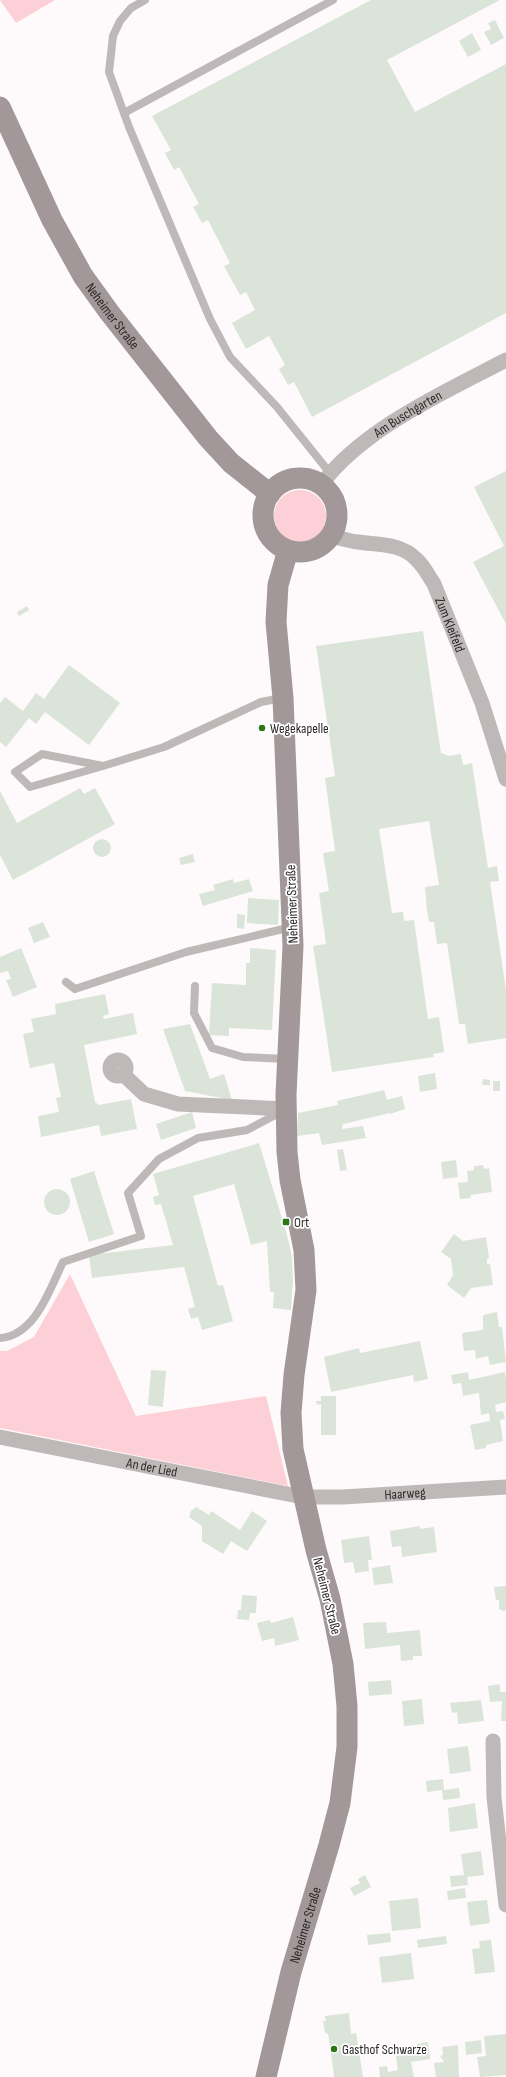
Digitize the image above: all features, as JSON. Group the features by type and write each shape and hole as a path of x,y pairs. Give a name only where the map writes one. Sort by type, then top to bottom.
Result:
{"main road":[{"name":"Neheimer Straße","path":"0,107 52,220 83,276 109,312 208,438 231,463 270,494"},
{"path":"294,479 326,479 334,500 337,518 331,536 316,549 307,552 288,550 272,539 263,522 263,512 270,494 285,482 294,479"},
{"name":"Neheimer Straße","path":"266,2077 291,1972 340,1803 346,1747 347,1706 343,1664 330,1599 303,1497 293,1449 291,1413 294,1375 306,1290 306,1269 304,1250 290,1180 285,1110 293,927 283,698 276,622 278,585 288,550"}],"street":[{"name":"Am Buschgarten","path":"326,479 346,456 384,428 506,360"},
{"name":"Zum Kleifeld","path":"331,536 356,542 396,547 406,551 416,558 425,569 434,584 482,703 506,778"},
{"path":"124,1075 144,1094 178,1104 285,1110"},
{"name":"An der Lied","path":"0,1437 303,1497"},
{"name":"Haarweg","path":"303,1497 343,1498 506,1487"},
{"path":"493,1741 494,1797 506,1905"}],"lane":[{"path":"145,0 127,12 120,21 113,36 109,72 124,113 210,319 230,356 277,407 326,479"},
{"path":"124,113 333,0"},
{"path":"103,766 42,754 14,772 30,787 103,766 164,747 261,702 283,698"},
{"path":"66,982 75,989 186,952 293,927"},
{"path":"194,986 194,1013 212,1048 243,1056 288,1059"},
{"path":"0,1338 11,1338 34,1319 64,1262 141,1236 128,1193 159,1159 198,1138 247,1130 285,1110"}],"shaded area":[{"path":"0,0 55,0 16,23"},
{"path":"300,490 314,494 322,502 326,516 322,530 314,538 300,542 286,538 278,530 274,516 278,502 286,494"},
{"path":"70,1274 136,1416 266,1396 288,1486 0,1428 0,1351 7,1351 34,1337"}],"building":[{"path":"371,0 500,0 387,60 415,112 506,64 506,313 312,417 294,382 288,385 279,369 285,365 269,336 246,349 232,323 255,310 246,292 240,295 224,266 230,263 208,220 202,223 193,207 199,204 179,167 174,170 165,153 171,150 152,116"},
{"path":"495,20 504,38 491,45 484,32 491,29 488,23"},
{"path":"472,33 481,50 468,57 459,41"},
{"path":"506,471 506,624 473,562 504,546 474,487"},
{"path":"27,606 29,610 19,616 17,612"},
{"path":"423,631 441,753 449,756 461,754 463,765 472,763 488,868 497,866 499,881 490,882 506,990 506,1038 468,1044 465,1024 459,1024 447,943 437,944 434,922 429,922 427,911 425,887 439,885 429,821 379,829 392,913 403,912 404,921 414,920 428,1019 439,1017 444,1052 433,1054 434,1057 332,1072 313,946 326,944 319,893 329,891 323,853 335,851 325,778 335,776 316,646"},
{"path":"69,665 120,703 89,745 45,712 36,724 29,718 6,747 0,742 0,703 5,697 23,711 36,693 44,699"},
{"path":"80,788 84,794 95,788 115,824 13,880 0,855 0,791 17,823"},
{"path":"102,839 108,842 111,848 108,854 102,857 96,854 93,848 96,842"},
{"path":"193,854 195,862 181,865 179,858"},
{"path":"233,879 234,883 249,879 253,891 203,906 199,894 215,890 213,885"},
{"path":"248,898 279,900 278,925 247,923"},
{"path":"237,914 245,915 244,929 237,928"},
{"path":"43,922 50,937 34,943 28,928"},
{"path":"21,948 37,987 13,997 6,980 11,979 8,971 0,973 0,957"},
{"path":"250,948 276,950 272,1030 229,1028 229,1036 209,1035 212,983 246,985 246,963 250,963"},
{"path":"105,994 109,1014 103,1016 104,1019 133,1013 137,1034 84,1045 95,1102 99,1105 131,1099 137,1129 101,1136 99,1125 41,1137 38,1116 59,1112 56,1098 61,1097 54,1063 30,1068 23,1034 34,1032 31,1019 56,1014 55,1004"},
{"path":"190,1024 210,1079 224,1074 232,1100 185,1091 163,1029"},
{"path":"435,1073 437,1089 420,1092 418,1076"},
{"path":"483,1079 490,1080 490,1085 482,1085"},
{"path":"493,1081 500,1081 500,1091 493,1091"},
{"path":"384,1090 387,1100 402,1096 405,1109 390,1114 343,1124 342,1129 363,1126 366,1138 322,1145 319,1133 297,1136 298,1113 338,1105 337,1101"},
{"path":"192,1112 196,1128 161,1140 156,1124"},
{"path":"259,1143 287,1235 292,1257 293,1281 291,1310 273,1308 274,1292 270,1292 267,1241 251,1245 234,1184 193,1196 218,1286 223,1285 233,1321 202,1330 198,1317 191,1319 188,1309 195,1307 184,1267 92,1278 89,1255 173,1245 161,1204 155,1205 153,1197 159,1195 153,1174"},
{"path":"343,1149 347,1170 340,1171 337,1150"},
{"path":"456,1160 458,1177 443,1179 441,1162"},
{"path":"483,1165 484,1169 489,1168 492,1192 470,1195 471,1198 460,1199 458,1183 468,1182 467,1171 474,1170 474,1166"},
{"path":"94,1171 114,1234 89,1242 70,1179"},
{"path":"57,1189 66,1193 70,1202 66,1211 57,1215 48,1211 44,1202 48,1193"},
{"path":"454,1234 463,1241 486,1237 489,1258 487,1259 487,1264 490,1264 493,1285 471,1288 464,1298 447,1285 453,1275 451,1259 441,1252"},
{"path":"497,1312 499,1327 502,1327 506,1362 490,1365 488,1356 476,1359 475,1350 464,1351 462,1333 483,1330 483,1315"},
{"path":"420,1341 428,1379 414,1382 413,1375 331,1392 324,1357 359,1348 360,1353"},
{"path":"151,1370 166,1371 163,1407 148,1405"},
{"path":"468,1372 469,1380 505,1372 506,1380 506,1402 495,1405 496,1412 503,1411 505,1419 500,1420 503,1441 486,1445 486,1448 475,1450 470,1425 490,1421 489,1413 481,1415 479,1393 463,1396 461,1383 453,1384 451,1375"},
{"path":"321,1396 336,1396 336,1435 321,1435 321,1404 317,1405 316,1401 321,1401"},
{"path":"196,1507 209,1515 211,1511 240,1530 252,1511 267,1521 247,1551 231,1541 223,1554 202,1541 202,1526 189,1517 191,1511"},
{"path":"420,1526 420,1529 434,1527 437,1552 402,1557 401,1546 392,1547 390,1531"},
{"path":"369,1536 372,1560 368,1560 369,1571 355,1573 353,1562 344,1563 341,1540"},
{"path":"390,1565 393,1583 374,1585 372,1568"},
{"path":"506,1586 506,1610 503,1611 499,1609 499,1600 496,1600 494,1587"},
{"path":"242,1595 257,1596 256,1613 250,1613 249,1620 237,1619 238,1610 241,1610"},
{"path":"293,1617 299,1640 275,1646 274,1638 262,1641 257,1623 270,1620 271,1623"},
{"path":"386,1622 387,1633 420,1630 422,1656 413,1656 413,1660 401,1661 400,1645 365,1649 363,1623"},
{"path":"391,1680 392,1694 369,1696 368,1682"},
{"path":"500,1684 500,1692 506,1692 506,1721 501,1721 502,1701 490,1702 488,1686"},
{"path":"422,1699 424,1724 404,1726 402,1701"},
{"path":"481,1700 484,1721 458,1724 457,1712 452,1713 450,1703"},
{"path":"468,1746 471,1771 450,1774 447,1749"},
{"path":"443,1779 444,1790 459,1788 460,1798 443,1800 442,1790 427,1792 426,1781"},
{"path":"475,1803 478,1828 450,1832 448,1808"},
{"path":"481,1851 484,1875 467,1877 468,1885 451,1887 450,1876 464,1875 461,1854"},
{"path":"365,1875 371,1887 354,1896 350,1888 360,1883 358,1879"},
{"path":"465,1888 466,1898 448,1900 447,1891"},
{"path":"418,1898 421,1928 392,1931 389,1901"},
{"path":"487,1900 490,1923 470,1926 467,1902"},
{"path":"390,1933 391,1942 368,1945 367,1935"},
{"path":"446,1936 447,1944 418,1948 417,1940"},
{"path":"491,1940 495,1972 475,1974 472,1949 480,1948 479,1941"},
{"path":"411,1953 414,1979 382,1983 379,1957"},
{"path":"349,2013 351,2034 356,2033 363,2077 334,2077 329,2038 327,2033 325,2033 323,2021 326,2021 325,2016"},
{"path":"506,2034 506,2075 480,2077 477,2057 486,2056 484,2036"},
{"path":"481,2040 482,2053 466,2055 465,2042"},
{"path":"428,2042 430,2059 411,2062 414,2077 380,2077 379,2067 387,2066 388,2072 398,2070 395,2050 417,2047 417,2044"},
{"path":"458,2045 459,2077 436,2077 434,2063 444,2062 440,2056 443,2055 442,2047"}],"place":[{"name":"Wegekapelle","path":"262,728"},
{"name":"Ort","path":"286,1222"},
{"name":"Gasthof Schwarze","path":"334,2049"}]}
